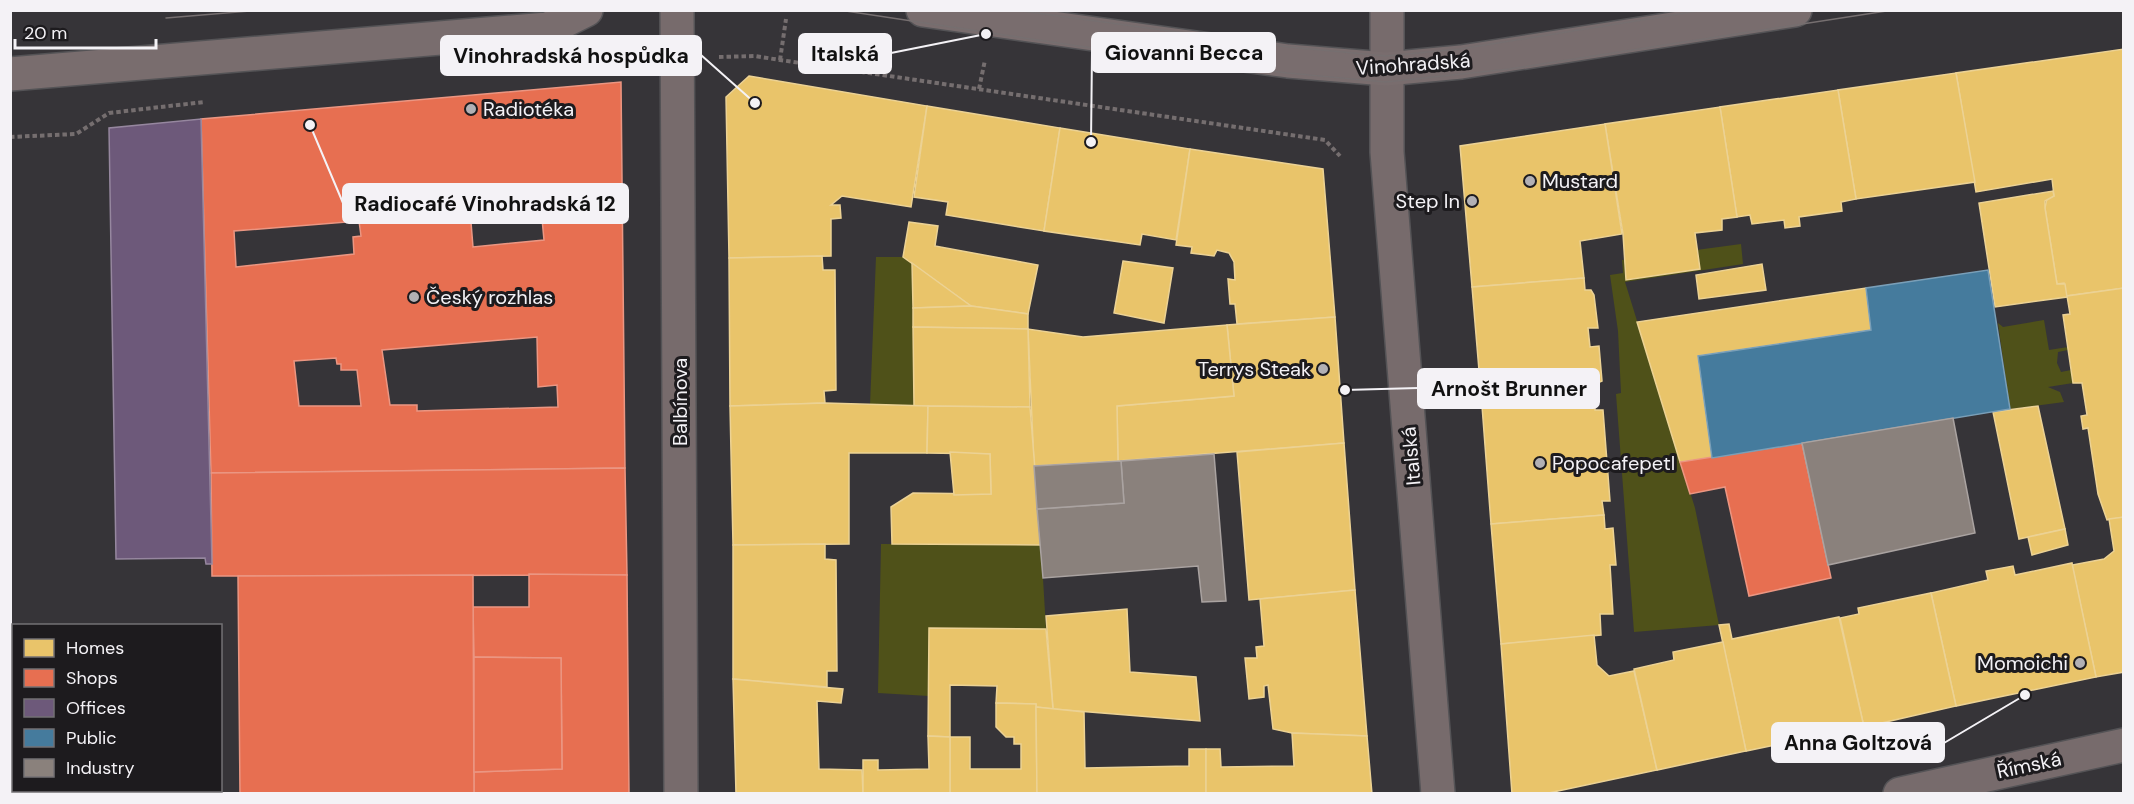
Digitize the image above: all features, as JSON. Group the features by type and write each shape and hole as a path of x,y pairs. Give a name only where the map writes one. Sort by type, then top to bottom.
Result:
{"main road":[{"path":"10,74 548,29 586,10"},
{"name":"Vinohradská","path":"923,10 1288,61 1386,69 1496,57 1795,10"}],"street":[{"name":"Balbínova","path":"677,10 681,794"},
{"name":"Italská","path":"1388,10 1387,152 1438,794"},
{"name":"Římská","path":"1900,794 2124,745"}],"path":[{"path":"780,60 786,19"},
{"path":"979,89 986,51"}],"shaded area":[{"path":"1741,244 1743,264 1625,282 1695,508 1719,625 1634,632 1616,394 1621,393 1618,331 1610,275 1623,273 1622,260"},
{"path":"876,257 903,257 912,263 914,406 870,405"},
{"path":"2044,320 2049,350 2068,347 2068,350 2058,352 2057,363 2061,372 2071,370 2073,383 2048,387 2060,392 2064,402 2010,409 1998,323 2003,327"},
{"path":"881,544 1041,545 1046,629 929,628 929,696 878,693"}],"building: Homes":[{"path":"2124,49 2124,288 2066,296 2064,283 2057,284 2045,208 2047,198 2054,196 2052,179 1976,192 1956,73"},
{"path":"1956,73 1975,182 1856,199 1838,90"},
{"path":"749,76 927,106 911,207 842,196 831,205 840,205 841,218 831,219 831,256 729,258 726,97"},
{"path":"1838,90 1856,199 1841,202 1842,211 1799,217 1800,226 1785,228 1784,220 1752,224 1750,215 1737,217 1720,107"},
{"path":"927,106 1060,128 1044,231 946,215 948,202 914,197"},
{"path":"1720,107 1737,217 1722,219 1722,230 1695,233 1700,269 1626,280 1623,234 1605,124"},
{"path":"1605,124 1622,234 1580,241 1584,278 1472,287 1460,146"},
{"path":"1060,128 1190,149 1176,240 1142,234 1140,245 1044,231"},
{"path":"1190,149 1323,169 1335,317 1237,324 1235,304 1230,304 1228,279 1235,280 1234,262 1229,253 1217,250 1214,256 1191,253 1192,247 1176,245"},
{"path":"2053,191 2054,196 2045,201 2045,208 2057,284 2065,284 2067,297 1995,307 1979,203"},
{"path":"909,222 938,226 935,246 1038,265 1028,314 971,306 903,257"},
{"path":"822,256 823,270 835,270 836,390 824,391 825,403 730,406 729,258"},
{"path":"1123,261 1173,268 1164,323 1114,313"},
{"path":"912,263 971,306 913,308"},
{"path":"1762,264 1766,290 1699,299 1696,275"},
{"path":"1584,278 1585,290 1591,290 1594,295 1598,328 1588,328 1590,347 1599,346 1602,381 1593,385 1594,397 1482,406 1472,287"},
{"path":"1866,288 1871,330 1698,356 1712,458 1680,462 1637,322"},
{"path":"2124,288 2124,517 2107,520 2098,494 2088,428 2083,429 2081,416 2087,415 2082,383 2073,383 2063,315 2070,314 2067,296"},
{"path":"971,306 1028,314 1028,329 913,327 913,308"},
{"path":"1335,317 1344,443 1118,461 1117,406 1234,396 1227,325"},
{"path":"1227,325 1234,396 1117,406 1118,461 1034,466 1028,329 1083,337"},
{"path":"913,327 1028,329 1030,407 914,406"},
{"path":"1594,397 1595,410 1603,410 1610,501 1602,501 1604,515 1491,524 1482,406"},
{"path":"825,403 928,406 927,453 849,453 849,544 733,545 730,406"},
{"path":"928,406 1030,407 1041,545 892,544 891,507 913,493 991,494 990,454 927,453"},
{"path":"2038,406 2065,529 2019,539 1993,412"},
{"path":"1344,443 1355,590 1249,600 1237,452"},
{"path":"950,452 990,454 991,494 954,495"},
{"path":"1604,515 1605,529 1613,528 1616,565 1610,565 1613,614 1600,614 1601,635 1501,644 1491,524"},
{"path":"2124,517 2124,672 2096,677 2072,565 2104,559 2114,551 2109,519"},
{"path":"2065,529 2068,545 2032,555 2028,537"},
{"path":"825,544 825,559 836,560 837,671 827,671 827,687 733,679 733,545"},
{"path":"2072,563 2096,677 1956,706 1931,593 1988,580 1986,571 2013,566 2015,575"},
{"path":"1355,590 1367,736 1292,733 1273,729 1268,685 1264,686 1264,697 1249,699 1245,658 1257,658 1256,647 1264,646 1260,599"},
{"path":"1931,593 1956,706 1864,727 1840,618 1859,614 1858,608"},
{"path":"1127,609 1130,672 1196,677 1200,721 1053,709 1046,616"},
{"path":"1839,617 1864,727 1746,751 1719,625 1729,624 1732,639"},
{"path":"929,628 1046,629 1053,709 1036,707 1036,704 996,703 997,686 950,685 950,737 928,736"},
{"path":"1594,635 1597,665 1609,676 1634,671 1657,770 1544,794 1512,794 1501,644"},
{"path":"1723,642 1746,751 1657,770 1634,669 1674,660 1673,652"},
{"path":"733,679 843,689 841,703 817,701 819,769 862,770 863,794 736,794"},
{"path":"996,703 1036,704 1037,794 950,794 950,737 970,737 970,769 1021,769 1021,744 1014,744 1014,737 1006,737 996,727"},
{"path":"1036,707 1084,712 1085,768 1189,766 1189,749 1206,749 1206,794 1037,794"},
{"path":"1292,733 1367,736 1372,794 1206,794 1206,749 1220,749 1221,767 1294,766"},
{"path":"928,736 950,737 950,794 863,794 863,760 878,760 878,770 929,769"}],"building: Shops":[{"name":"Český rozhlas","path":"621,82 625,468 211,473 201,119","holes":["499,208 499,212 541,208 544,240 473,247 470,210","359,221 361,236 353,237 354,254 236,267 234,231","537,337 538,387 557,385 558,407 417,411 417,405 390,405 382,350","336,358 337,364 341,364 341,370 357,370 361,406 299,406 294,361"]},
{"path":"1802,443 1831,578 1749,596 1725,487 1690,494 1680,462"},
{"path":"625,468 627,575 212,576 211,473"},
{"path":"529,574 627,575 629,794 474,794 474,772 562,769 561,658 474,657 473,607 529,607"},
{"path":"473,575 474,794 240,794 238,576"},
{"path":"474,657 561,658 562,769 474,772"}],"building: Offices":[{"path":"201,119 212,564 206,564 205,558 116,559 109,128"}],"building: Public":[{"path":"1988,270 2010,409 1712,458 1698,356 1871,330 1866,288"}],"building: Industry":[{"path":"1953,418 1975,533 1828,565 1802,443"},
{"path":"1214,454 1226,601 1202,602 1198,566 1043,578 1037,509 1124,503 1121,461"},
{"path":"1121,461 1124,503 1037,509 1034,466"}],"tram line":[{"path":"166,18 263,10"},
{"path":"839,10 1078,46 1287,73 1386,82 1509,69 1893,10"},
{"path":"1015,10 1289,47 1386,56 1460,49 1704,10"}],"place":[{"name":"Italská","path":"986,34"},
{"name":"Vinohradská hospůdka","path":"755,103"},
{"name":"Radiotéka","path":"471,109"},
{"name":"Radiocafé Vinohradská 12","path":"310,125"},
{"name":"Giovanni Becca","path":"1091,142"},
{"name":"Mustard","path":"1530,181"},
{"name":"Step In","path":"1472,201"},
{"name":"Český rozhlas","path":"414,297"},
{"name":"Terrys Steak","path":"1323,369"},
{"name":"Arnošt Brunner","path":"1345,390"},
{"name":"Popocafepetl","path":"1540,463"},
{"name":"Momoichi","path":"2080,663"},
{"name":"Anna Goltzová","path":"2025,695"}]}
